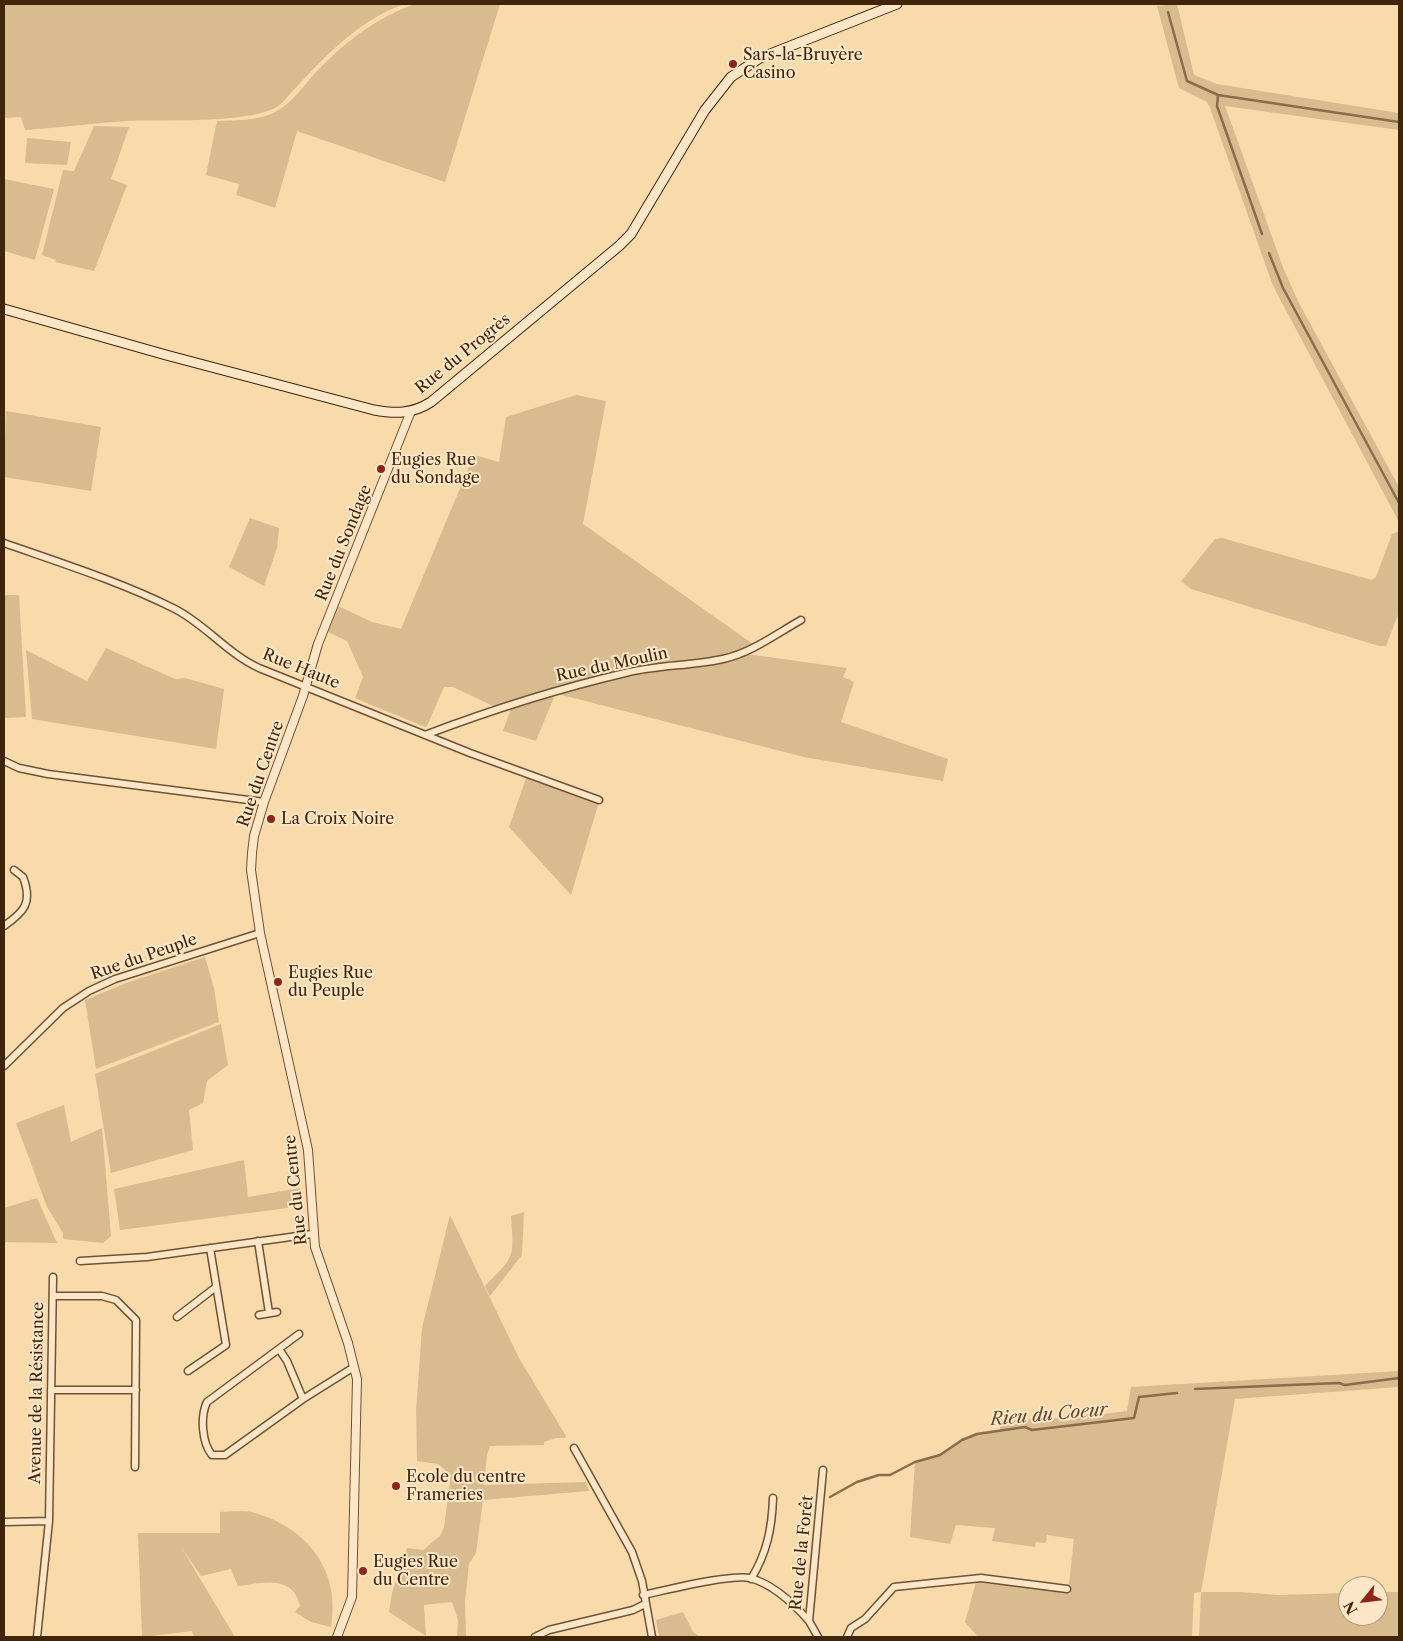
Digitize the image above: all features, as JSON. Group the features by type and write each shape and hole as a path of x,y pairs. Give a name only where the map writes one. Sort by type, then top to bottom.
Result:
{"main road":[{"name":"Rue du Progrès","path":"4,309 374,410 396,413 411,412 431,402 625,240 642,217 705,110 722,88 742,68 760,58 897,4"}],"street":[{"name":"Rue du Sondage","path":"305,685 318,644 411,412"},
{"name":"Rue Haute","path":"4,543 136,592 175,609 254,665 470,753 599,800"},
{"name":"Rue du Moulin","path":"426,735 490,710 565,687 637,670 724,659 747,651 801,620"},
{"name":"Rue du Centre","path":"305,685 303,696 264,802 254,836 251,870 260,933 307,1143 312,1234 354,1367 358,1392 352,1597 337,1637"},
{"path":"4,761 19,768 48,774 264,802"},
{"path":"4,926 25,910 27,903 23,877 14,870"},
{"name":"Rue du Peuple","path":"4,1066 63,1008 88,991 115,979 260,933"},
{"path":"80,1261 124,1260 312,1234"},
{"path":"258,1241 269,1313"},
{"path":"188,1371 226,1344 210,1248"},
{"name":"Avenue de la Résistance","path":"37,1637 49,1521 53,1276"},
{"path":"177,1318 216,1286"},
{"path":"53,1296 102,1296 116,1300 129,1310 136,1320 135,1467"},
{"path":"259,1315 277,1312"},
{"path":"299,1334 207,1402 204,1410 205,1446 212,1455 225,1454 304,1398 354,1367"},
{"path":"279,1349 304,1398"},
{"path":"51,1390 136,1390"},
{"path":"574,1448 627,1540 642,1581 652,1637"},
{"name":"Rue de la Forêt","path":"818,1637 810,1621 823,1470"},
{"path":"751,1579 762,1562 772,1525 773,1498"},
{"path":"4,1522 49,1521"},
{"path":"643,1595 740,1577 763,1583 783,1596 810,1621"},
{"path":"847,1637 851,1628 865,1619 894,1587 981,1578 1067,1589"},
{"path":"535,1637 549,1630 633,1610 645,1604"}],"shaded area":[{"path":"4,4 405,4 369,21 353,33 322,60 281,104 268,111 208,120 127,121 25,130 21,117 4,118"},
{"path":"415,4 500,4 445,182 297,131 275,208 236,195 239,184 206,175 217,121 263,117 277,111 293,99 315,73 361,32 387,16"},
{"path":"1177,4 1194,75 1217,84 1399,113 1399,130 1225,106 1284,270 1299,303 1399,487 1399,522 1273,286 1207,102 1179,88 1157,6"},
{"path":"94,126 129,127 111,179 127,185 94,271 55,262 56,260 42,255 63,170 74,171"},
{"path":"27,138 71,142 67,165 25,163"},
{"path":"4,179 54,189 35,260 4,251"},
{"path":"576,395 606,401 583,524 753,644 743,650 747,654 847,668 843,677 854,682 841,722 948,759 943,781 804,757 546,691 542,694 554,697 536,741 503,731 514,700 493,706 453,687 444,687 425,727 355,698 363,677 347,641 328,632 338,606 372,622 401,629 474,455 499,462 506,417"},
{"path":"6,411 101,427 91,491 4,477"},
{"path":"250,518 279,528 277,548 264,586 229,567"},
{"path":"1399,531 1399,612 1386,646 1379,646 1191,589 1181,581 1215,539 1222,538 1372,580 1376,577 1392,534"},
{"path":"4,595 19,595 26,717 4,718"},
{"path":"106,648 175,679 185,678 224,689 216,749 32,719 26,650 87,681"},
{"path":"527,776 599,802 571,895 509,827"},
{"path":"205,957 214,988 219,1022 96,1069 85,1000 126,983"},
{"path":"221,1024 228,1065 207,1081 203,1103 189,1110 193,1150 111,1173 95,1074"},
{"path":"64,1105 71,1142 102,1128 111,1236 103,1243 63,1239 63,1233 47,1207 16,1123"},
{"path":"244,1160 248,1197 300,1188 303,1206 120,1230 114,1189"},
{"path":"37,1198 57,1243 4,1242 4,1208"},
{"path":"524,1212 522,1255 490,1296 485,1286 507,1262 512,1249 511,1216"},
{"path":"450,1215 519,1358 566,1436 565,1438 556,1438 544,1442 544,1445 490,1446 487,1455 484,1485 586,1482 589,1491 483,1500 476,1553 469,1564 465,1601 466,1637 457,1637 458,1620 452,1602 424,1605 426,1636 389,1612 392,1593 407,1548 423,1550 440,1536 444,1527 451,1475 438,1464 417,1461 416,1411 422,1328"},
{"path":"1399,1371 1399,1387 1235,1399 1201,1592 1194,1593 1192,1637 978,1637 965,1622 976,1582 1068,1592 1074,1539 1047,1535 1046,1543 1036,1542 1035,1547 992,1541 995,1528 956,1525 950,1544 910,1537 915,1462 944,1451 970,1436 1000,1430 1000,1419 1071,1418 1127,1411 1131,1387"},
{"path":"242,1511 255,1513 274,1520 290,1529 305,1541 316,1554 325,1570 331,1587 333,1606 331,1627 311,1622 295,1612 300,1606 296,1596 291,1589 284,1585 266,1583 238,1586 231,1569 201,1576 181,1547 235,1637 194,1637 192,1631 142,1637 138,1533 220,1533 220,1512"},
{"path":"1201,1592 1240,1592 1278,1595 1338,1593 1338,1626 1388,1626 1388,1592 1399,1592 1399,1637 1199,1637"},
{"path":"683,1612 693,1632 700,1637 659,1637 656,1620"}],"waterway":[{"path":"1168,12 1187,81 1218,95 1399,122"},
{"path":"1218,96 1217,106 1262,234"},
{"path":"1269,253 1283,288 1399,503"},
{"name":"Rieu du Coeur","path":"1195,1389 1339,1383 1345,1385 1399,1378"},
{"name":"Rieu du Coeur","path":"830,1497 857,1482 879,1475 890,1475 915,1462 940,1455 962,1440 977,1434 1025,1427 1032,1430 1134,1418 1139,1397 1177,1393"}],"place":[{"name":"Sars-la-Bruyère Casino","path":"733,64"},
{"name":"Eugies Rue du Sondage","path":"381,469"},
{"name":"La Croix Noire","path":"271,819"},
{"name":"Eugies Rue du Peuple","path":"278,982"},
{"name":"Ecole du centre Frameries","path":"396,1486"},
{"name":"Eugies Rue du Centre","path":"363,1571"}]}
